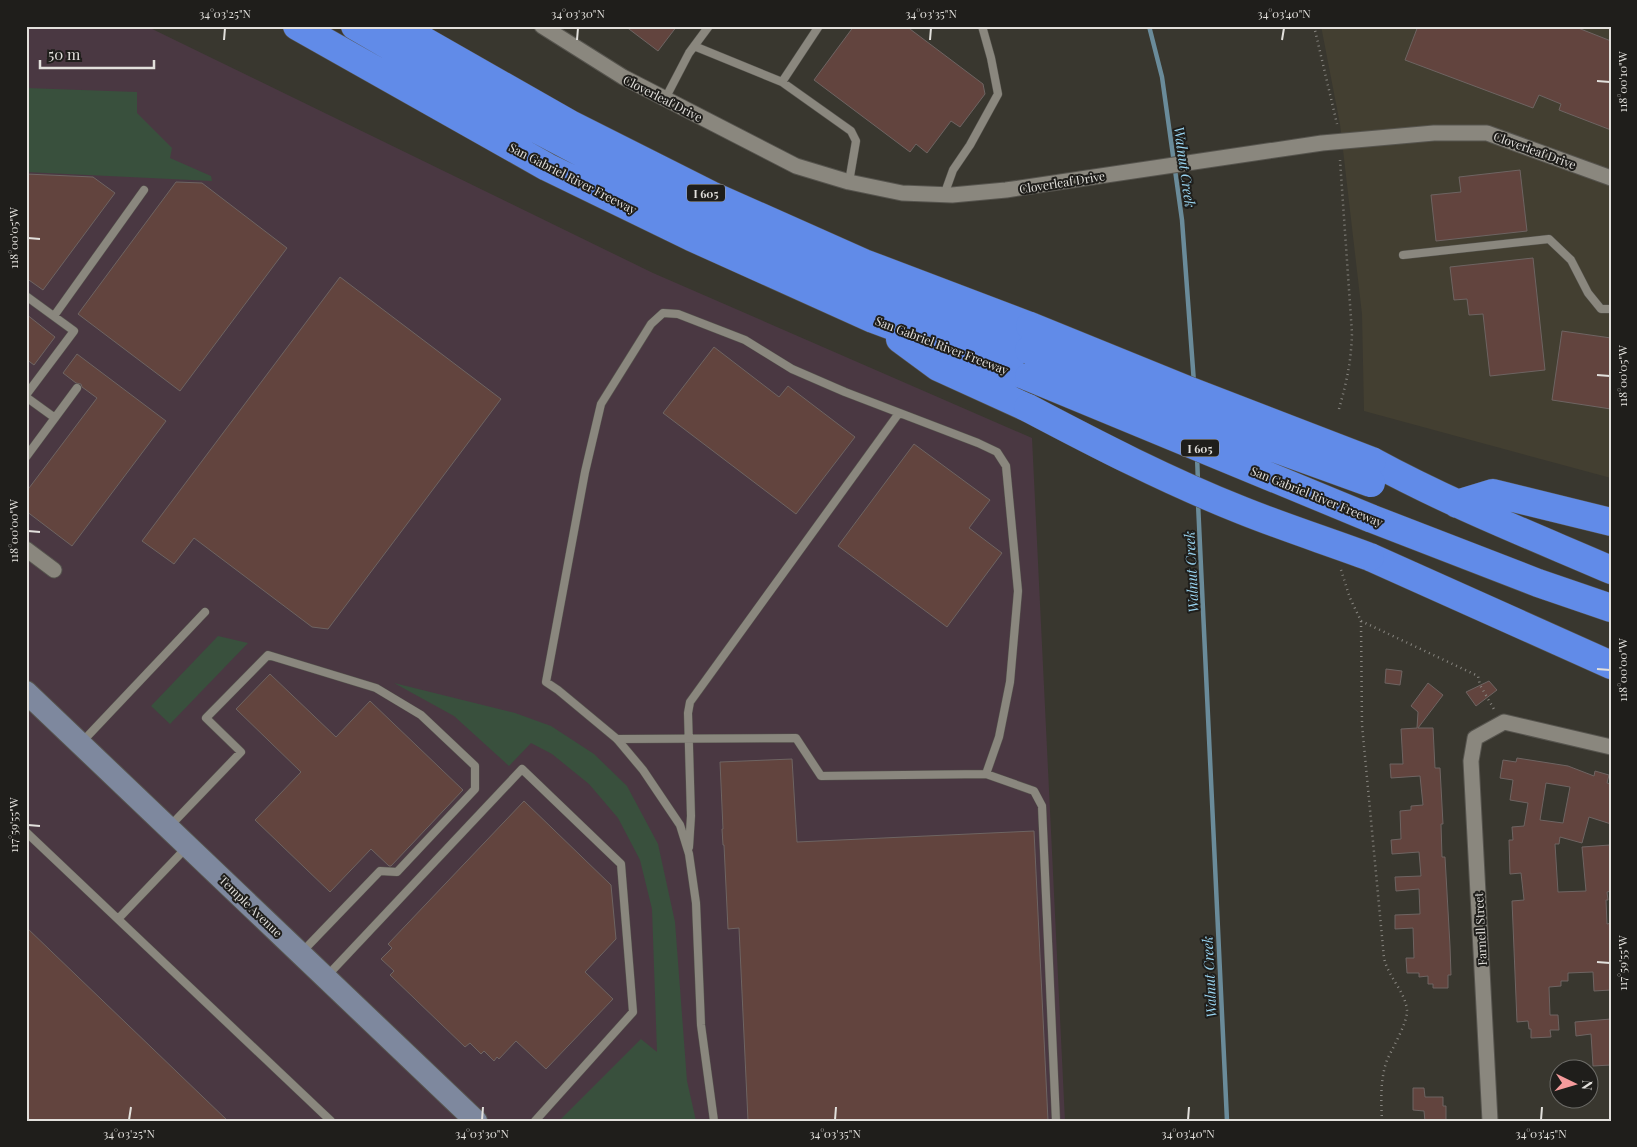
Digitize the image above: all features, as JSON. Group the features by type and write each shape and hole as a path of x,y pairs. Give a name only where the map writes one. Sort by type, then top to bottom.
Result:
{"highway":[{"name":"San Gabriel River Freeway","path":"297,26 547,167 691,237 873,318 1027,357 1185,388 1372,472 1412,483 1611,570"},
{"path":"334,26 561,154 713,231 866,298 1013,356 1027,357"},
{"path":"355,26 491,105 639,183 764,242 1027,357"},
{"name":"San Gabriel River Freeway","path":"398,26 570,124 711,195 864,263 1027,357 1370,518 1538,583 1611,608"},
{"path":"873,318 938,367 1028,408 1085,439 1163,476 1241,510 1370,557 1611,665"},
{"path":"1457,504 1492,493 1607,520"},
{"path":"1456,596 1611,643"}],"main road":[{"name":"Temple Avenue","path":"26,692 476,1121"}],"street":[{"name":"Cloverleaf Drive","path":"542,26 623,77 796,166 849,182 902,193 944,194 1006,190 1322,143 1434,132 1487,133 1611,178"},
{"path":"26,548 54,570"},
{"path":"1502,724 1504,722 1611,747"},
{"name":"Farnell Street","path":"1490,1121 1471,760 1475,738 1502,724"}],"lane":[{"path":"665,99 688,53 709,26"},
{"path":"782,82 819,26"},
{"path":"944,194 953,170 970,145 998,94 982,26"},
{"path":"694,46 782,82 851,130 856,141 849,182"},
{"path":"54,316 144,190"},
{"path":"1403,255 1548,239 1571,260 1588,293 1601,309 1611,309"},
{"path":"26,296 74,331 26,396 55,418"},
{"path":"714,1121 700,1025 696,902 689,854 680,825 643,770 617,738 546,682 585,472 601,404 651,324 663,313 678,314 745,340 792,369 997,452 1006,466 1018,591 1010,682 999,737 986,774"},
{"path":"26,457 77,388"},
{"path":"689,854 691,816 688,713 690,702 899,413"},
{"path":"81,744 205,612"},
{"path":"168,828 241,752 206,718 268,655 376,688 421,715 475,766 474,789 397,872 380,871 300,954"},
{"path":"617,738 796,738 821,776 986,774 1034,791 1042,806 1056,1121"},
{"path":"326,977 522,769 621,864 633,1012 535,1121"},
{"path":"26,832 331,1121"},
{"path":"118,919 188,846"}],"path":[{"path":"1314,26 1337,124"},
{"path":"1338,409 1348,377 1352,333 1340,160"},
{"path":"1341,568 1350,598 1361,620 1362,726 1384,958 1386,968 1400,991 1407,1012 1381,1081 1382,1121"},
{"path":"1361,620 1478,676 1480,685 1488,696 1502,724"}],"shaded area":[{"path":"26,26 146,26 653,273 1032,438 1065,1121 26,1121"},
{"path":"1321,26 1611,26 1611,478 1364,411 1362,314 1340,124"}],"green space":[{"path":"26,88 137,92 137,113 172,148 170,158 211,176 212,181 26,172"},
{"path":"218,636 248,643 170,724 151,706"},
{"path":"394,683 515,713 551,726 594,754 627,786 658,844 675,922 687,1081 696,1121 559,1121 641,1039 657,1052 652,909 640,860 618,818 589,784 552,754 531,743 509,766 454,716"}],"building":[{"path":"625,26 677,26 658,51"},
{"path":"854,26 906,26 983,84 985,94 960,127 951,121 927,153 916,144 910,152 814,80"},
{"path":"1418,26 1573,26 1611,41 1611,130 1559,110 1561,104 1539,95 1533,108 1405,60"},
{"path":"1520,170 1527,231 1436,241 1431,195 1461,192 1459,177"},
{"path":"26,174 93,177 115,193 43,290 26,278"},
{"path":"176,182 202,183 287,248 180,391 78,314"},
{"path":"1533,258 1545,370 1490,376 1483,314 1469,315 1467,299 1454,300 1450,267"},
{"path":"340,277 501,399 328,629 312,627 194,538 174,564 142,541"},
{"path":"26,314 55,337 34,365 26,359"},
{"path":"1562,331 1611,338 1611,409 1552,400"},
{"path":"714,347 779,397 788,386 855,437 796,514 663,413"},
{"path":"77,354 166,421 72,546 26,511 26,492 97,398 82,387 81,384 76,383 63,373"},
{"path":"914,444 990,500 969,528 1002,553 947,627 838,546"},
{"path":"1386,669 1402,671 1400,685 1385,683"},
{"path":"270,674 336,737 370,701 463,790 391,866 371,849 330,892 255,820 301,772 236,709"},
{"path":"1489,681 1497,690 1476,706 1466,692"},
{"path":"1428,683 1443,695 1418,728 1433,728 1435,768 1440,768 1443,824 1441,824 1442,857 1445,857 1450,946 1451,975 1448,975 1448,988 1433,988 1433,984 1428,984 1428,976 1419,977 1419,973 1407,973 1406,958 1414,958 1413,928 1395,929 1395,915 1420,914 1419,889 1396,891 1395,877 1421,876 1419,852 1392,854 1391,840 1401,839 1400,811 1411,810 1411,806 1423,805 1420,776 1391,778 1390,764 1403,764 1401,729 1417,728 1418,712 1411,706"},
{"path":"1517,758 1568,766 1594,776 1595,771 1609,775 1607,783 1611,784 1611,824 1589,817 1582,843 1560,837 1559,844 1555,844 1558,892 1586,891 1582,847 1610,845 1611,891 1607,892 1608,900 1606,900 1607,924 1611,923 1611,990 1594,991 1593,972 1568,973 1568,981 1561,981 1561,986 1549,987 1550,1015 1558,1015 1559,1030 1550,1030 1551,1037 1531,1038 1531,1029 1529,1029 1528,1021 1517,1022 1512,901 1524,900 1521,873 1510,874 1509,840 1513,840 1512,827 1524,826 1528,803 1510,800 1513,780 1500,778 1503,760 1516,762","holes":["1546,783 1570,787 1563,823 1540,820"]},
{"path":"792,759 797,842 1034,831 1048,1121 748,1121 739,928 728,929 720,762"},
{"path":"524,801 611,885 616,939 585,972 613,999 546,1069 516,1041 499,1059 497,1057 494,1061 484,1051 481,1054 470,1043 465,1047 390,975 394,971 381,959 392,948 388,944"},
{"path":"26,927 228,1121 26,1121"},
{"path":"1611,1019 1611,1065 1600,1066 1600,1060 1593,1060 1591,1034 1576,1036 1575,1022"},
{"path":"1413,1088 1424,1088 1425,1097 1443,1097 1443,1106 1446,1106 1446,1121 1425,1121 1424,1111 1413,1110"}],"waterway":[{"name":"Walnut Creek","path":"1149,26 1162,77 1182,220 1194,383"},
{"name":"Walnut Creek","path":"1197,455 1198,483"},
{"name":"Walnut Creek","path":"1198,503 1227,1121"}]}
